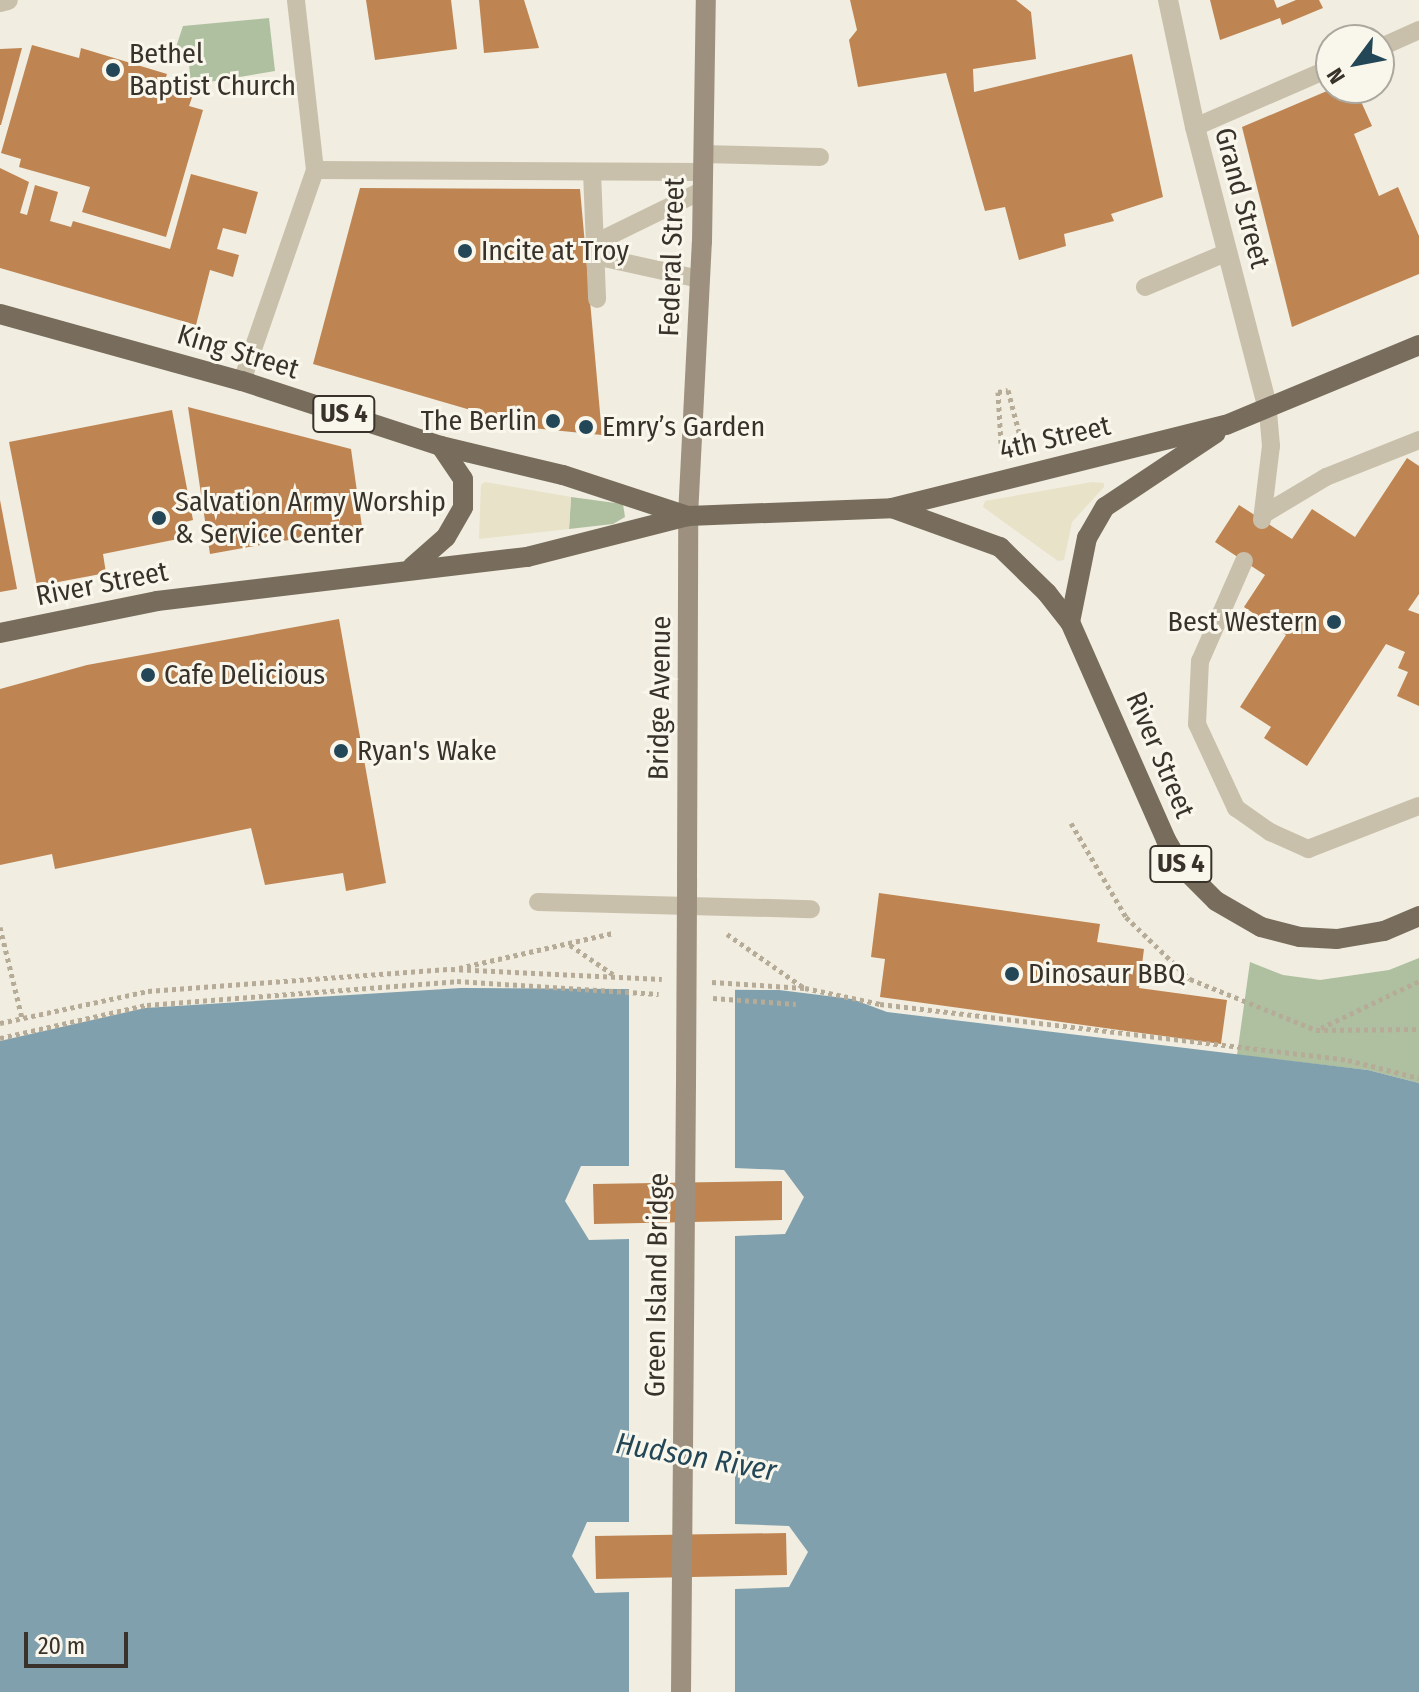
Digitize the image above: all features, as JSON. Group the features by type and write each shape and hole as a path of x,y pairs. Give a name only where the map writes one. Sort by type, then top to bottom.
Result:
{"main road":[{"name":"King Street","path":"0,314 242,381 441,446 563,475 688,516"},
{"name":"4th Street","path":"688,516 892,508 1226,425 1419,345"},
{"path":"1070,622 1087,538 1105,507 1149,482 1226,425"},
{"path":"412,567 446,537 463,507 463,479 441,446"},
{"name":"River Street","path":"892,508 1000,547 1020,563 1070,622 1166,840 1183,868 1216,901 1261,927 1300,937 1337,939 1384,931 1419,916"},
{"name":"River Street","path":"0,633 157,601 412,567 527,557 688,516"}],"street":[{"path":"0,2 8,0"},
{"name":"Federal Street","path":"688,516 700,279 706,0"},
{"name":"Grand Street","path":"1168,0 1195,127 1268,409"},
{"name":"Bridge Avenue","path":"687,879 688,516"},
{"name":"Green Island Bridge","path":"681,1692 687,879"}],"lane":[{"path":"242,381 315,170 296,0"},
{"path":"1395,41 1419,30"},
{"path":"1195,127 1315,75"},
{"path":"315,170 703,172 820,157"},
{"path":"592,172 597,299"},
{"path":"595,250 703,172"},
{"path":"595,250 700,279"},
{"path":"1145,287 1228,252"},
{"path":"1268,409 1271,446 1263,517 1326,477 1419,440"},
{"path":"1244,561 1200,661 1197,724 1236,808 1270,832 1308,849 1419,806"},
{"path":"538,902 811,909"}],"path":[{"path":"1001,443 998,392 1008,390 1021,440"},
{"path":"1071,823 1126,917 1190,979 1316,1030 1419,1029"},
{"path":"729,926 715,926 805,988"},
{"path":"0,927 22,1018"},
{"path":"451,969 569,945 626,929"},
{"path":"569,945 615,976"},
{"path":"0,1023 148,991 451,969 678,980"},
{"path":"0,1038 147,1005 457,981 673,995"},
{"path":"694,981 805,988 880,1004 1348,1060 1419,1078"},
{"path":"1316,1030 1419,981"},
{"path":"703,997 796,1004"}],"green space":[{"path":"269,18 275,71 191,85 188,53 176,47 183,26"},
{"path":"571,497 623,504 625,517 613,524 569,529"},
{"path":"1419,958 1419,1083 1368,1070 1237,1055 1250,962 1283,975 1320,980 1389,970"}],"shaded area":[{"path":"485,482 571,497 569,529 479,539 481,485"},
{"path":"1092,482 1104,483 1104,487 1072,522 1064,560 1058,561 983,507 985,501"}],"water":[{"name":"Hudson River","path":"461,988 779,990 852,999 887,1012 1368,1070 1419,1083 1419,1692 0,1692 0,1041 145,1008"}],"pier":[{"path":"629,985 735,986 735,1168 784,1170 804,1197 785,1234 735,1236 735,1524 789,1526 808,1552 789,1587 735,1589 735,1692 629,1692 629,1592 595,1593 572,1556 587,1522 629,1522 629,1239 589,1240 565,1201 581,1166 629,1166"}],"building":[{"path":"366,0 451,0 457,49 375,60"},
{"path":"479,0 524,0 539,48 484,53"},
{"path":"850,0 1016,0 1031,12 1036,59 973,69 974,92 1132,54 1163,197 1111,214 1114,221 1064,234 1066,246 1019,260 1005,207 985,211 946,73 858,87 849,40 857,30"},
{"path":"1210,0 1274,0 1277,8 1296,0 1319,0 1323,8 1282,25 1280,18 1220,40"},
{"path":"32,45 79,58 81,48 167,74 164,83 194,92 189,106 203,110 166,237 82,212 90,187 19,167 21,159 1,153"},
{"path":"22,48 1,125 0,125 0,49"},
{"path":"1315,96 1315,104 1362,104 1372,126 1354,134 1379,196 1398,187 1419,236 1419,274 1292,327 1242,127"},
{"path":"0,168 29,182 20,213 27,215 35,185 58,192 50,221 71,227 73,221 170,249 191,174 258,192 246,234 223,228 217,249 239,255 233,277 210,270 196,325 0,268"},
{"name":"Incite at Troy","path":"360,188 580,189 602,435 532,428 313,364"},
{"path":"188,407 351,449 362,527 210,554"},
{"path":"172,410 193,520 185,522 188,537 103,554 106,573 37,586 9,442"},
{"name":"Best Western","path":"1407,458 1419,466 1419,594 1408,610 1419,614 1419,706 1397,696 1408,672 1398,668 1405,652 1386,644 1307,766 1264,738 1271,727 1240,707 1286,635 1244,607 1265,575 1215,542 1239,505 1292,539 1312,509 1355,537"},
{"path":"0,500 17,589 0,592"},
{"path":"339,619 386,883 346,891 343,873 265,885 251,828 55,869 52,854 0,865 0,689 87,665"},
{"name":"Dinosaur BBQ","path":"879,893 1100,924 1097,942 1144,949 1139,988 1227,1000 1221,1044 880,997 885,959 871,957"},
{"path":"782,1181 782,1220 594,1224 593,1184"},
{"path":"786,1533 787,1575 596,1579 595,1536"}],"place":[{"name":"Bethel Baptist Church","path":"113,70"},
{"name":"Incite at Troy","path":"465,251"},
{"name":"The Berlin","path":"553,421"},
{"name":"Emry’s Garden","path":"586,427"},
{"name":"Salvation Army Worship & Service Center","path":"159,518"},
{"name":"Best Western","path":"1334,622"},
{"name":"Cafe Delicious","path":"148,675"},
{"name":"Ryan's Wake","path":"341,751"},
{"name":"Dinosaur BBQ","path":"1012,974"}]}
